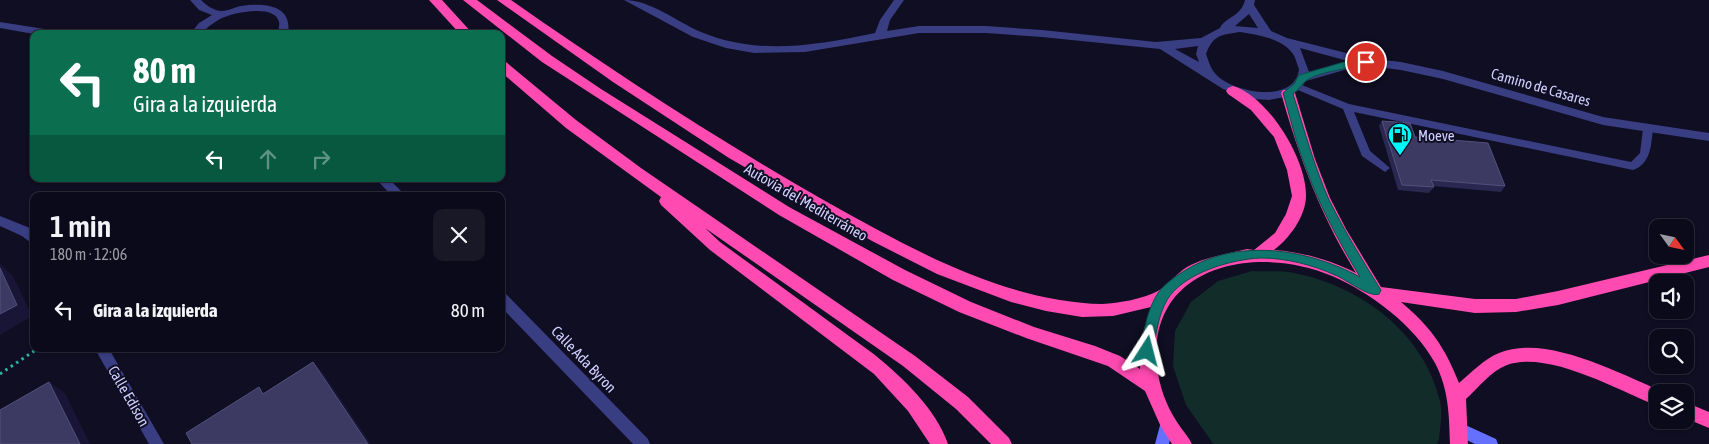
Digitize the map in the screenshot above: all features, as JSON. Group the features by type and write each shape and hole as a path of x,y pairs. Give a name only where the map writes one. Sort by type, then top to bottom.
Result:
{"highway":[{"path":"435,0 463,30"},
{"name":"Autovía del Mediterráneo","path":"469,0 547,59 596,92 784,211 900,275 965,307 1032,333 1114,361 1152,386"},
{"name":"Autovía del Mediterráneo","path":"503,0 586,59 674,117 767,174 922,261 974,283 1007,294 1076,309 1114,308 1146,302 1163,296"},
{"path":"505,68 571,124 636,172 909,361 962,403 1003,444"},
{"path":"1296,85 1309,162 1344,241 1377,292"},
{"path":"1234,90 1256,107 1280,135 1294,170 1299,196 1293,215 1280,237 1260,253"},
{"path":"636,172 685,220 715,246 890,377 918,407 937,438 938,444"},
{"path":"1183,444 1167,423 1152,386 1147,351 1152,321 1163,296 1178,281 1194,270 1214,262 1260,253 1302,259 1339,271 1377,292 1406,315 1428,340 1446,367 1457,396 1460,437"},
{"path":"1377,292 1459,305 1490,307 1512,305 1561,298 1709,261"},
{"path":"1457,396 1492,365 1506,357 1526,355 1567,361 1649,394"},
{"path":"1694,414 1709,420"}],"street":[{"path":"195,0 203,8 221,14"},
{"path":"630,0 702,36 740,48 770,50 819,46 927,28 991,30 1156,46 1176,46 1206,41"},
{"path":"878,37 885,20 899,0"},
{"path":"1209,74 1202,64 1200,54 1206,41 1240,19 1249,3"},
{"path":"1249,3 1266,33"},
{"path":"199,30 207,22 221,14 252,6 266,7 277,11 284,18 284,30"},
{"path":"0,25 30,30"},
{"path":"1156,46 1186,58 1220,83 1234,90 1262,97 1296,85 1304,68 1300,58 1282,40 1250,28 1233,28 1219,31"},
{"name":"Camino de Casares","path":"1282,40 1366,62 1401,66 1443,76 1604,120 1648,129 1709,137"},
{"name":"Camino de Casares","path":"1296,85 1344,65 1366,62"},
{"path":"385,182 396,192"},
{"path":"0,221 26,232 30,236"},
{"name":"Calle Ada Byron","path":"505,302 643,444"},
{"name":"Calle Edison","path":"104,352 157,444"},
{"path":"1162,444 1167,423"},
{"path":"1460,437 1491,444"}],"lane":[{"path":"1296,85 1347,107 1633,166 1645,154 1648,129"},
{"path":"1347,107 1366,154 1385,168"}],"path":[{"path":"0,374 33,352"}],"green space":[{"path":"1252,271 1289,272 1319,279 1365,301 1386,316 1420,354 1432,377 1441,410 1437,444 1214,444 1186,405 1173,366 1175,331 1191,302 1218,281"}],"building":[{"path":"1382,121 1410,123 1415,137 1488,143 1505,186 1431,180 1434,187 1402,185"},
{"path":"0,268 17,305 0,314"},
{"path":"313,362 368,444 192,444 186,433 259,387 263,394"},
{"path":"49,382 80,444 0,444 0,410"}],"place":[{"name":"Moeve","path":"1400,156"}],"route":[{"path":"1147,351 1152,321 1163,296 1178,281 1194,270 1214,262 1260,253 1282,255 1302,259 1339,271 1375,290 1344,241 1324,199 1309,162 1288,93 1303,78 1324,70 1366,62"}]}
